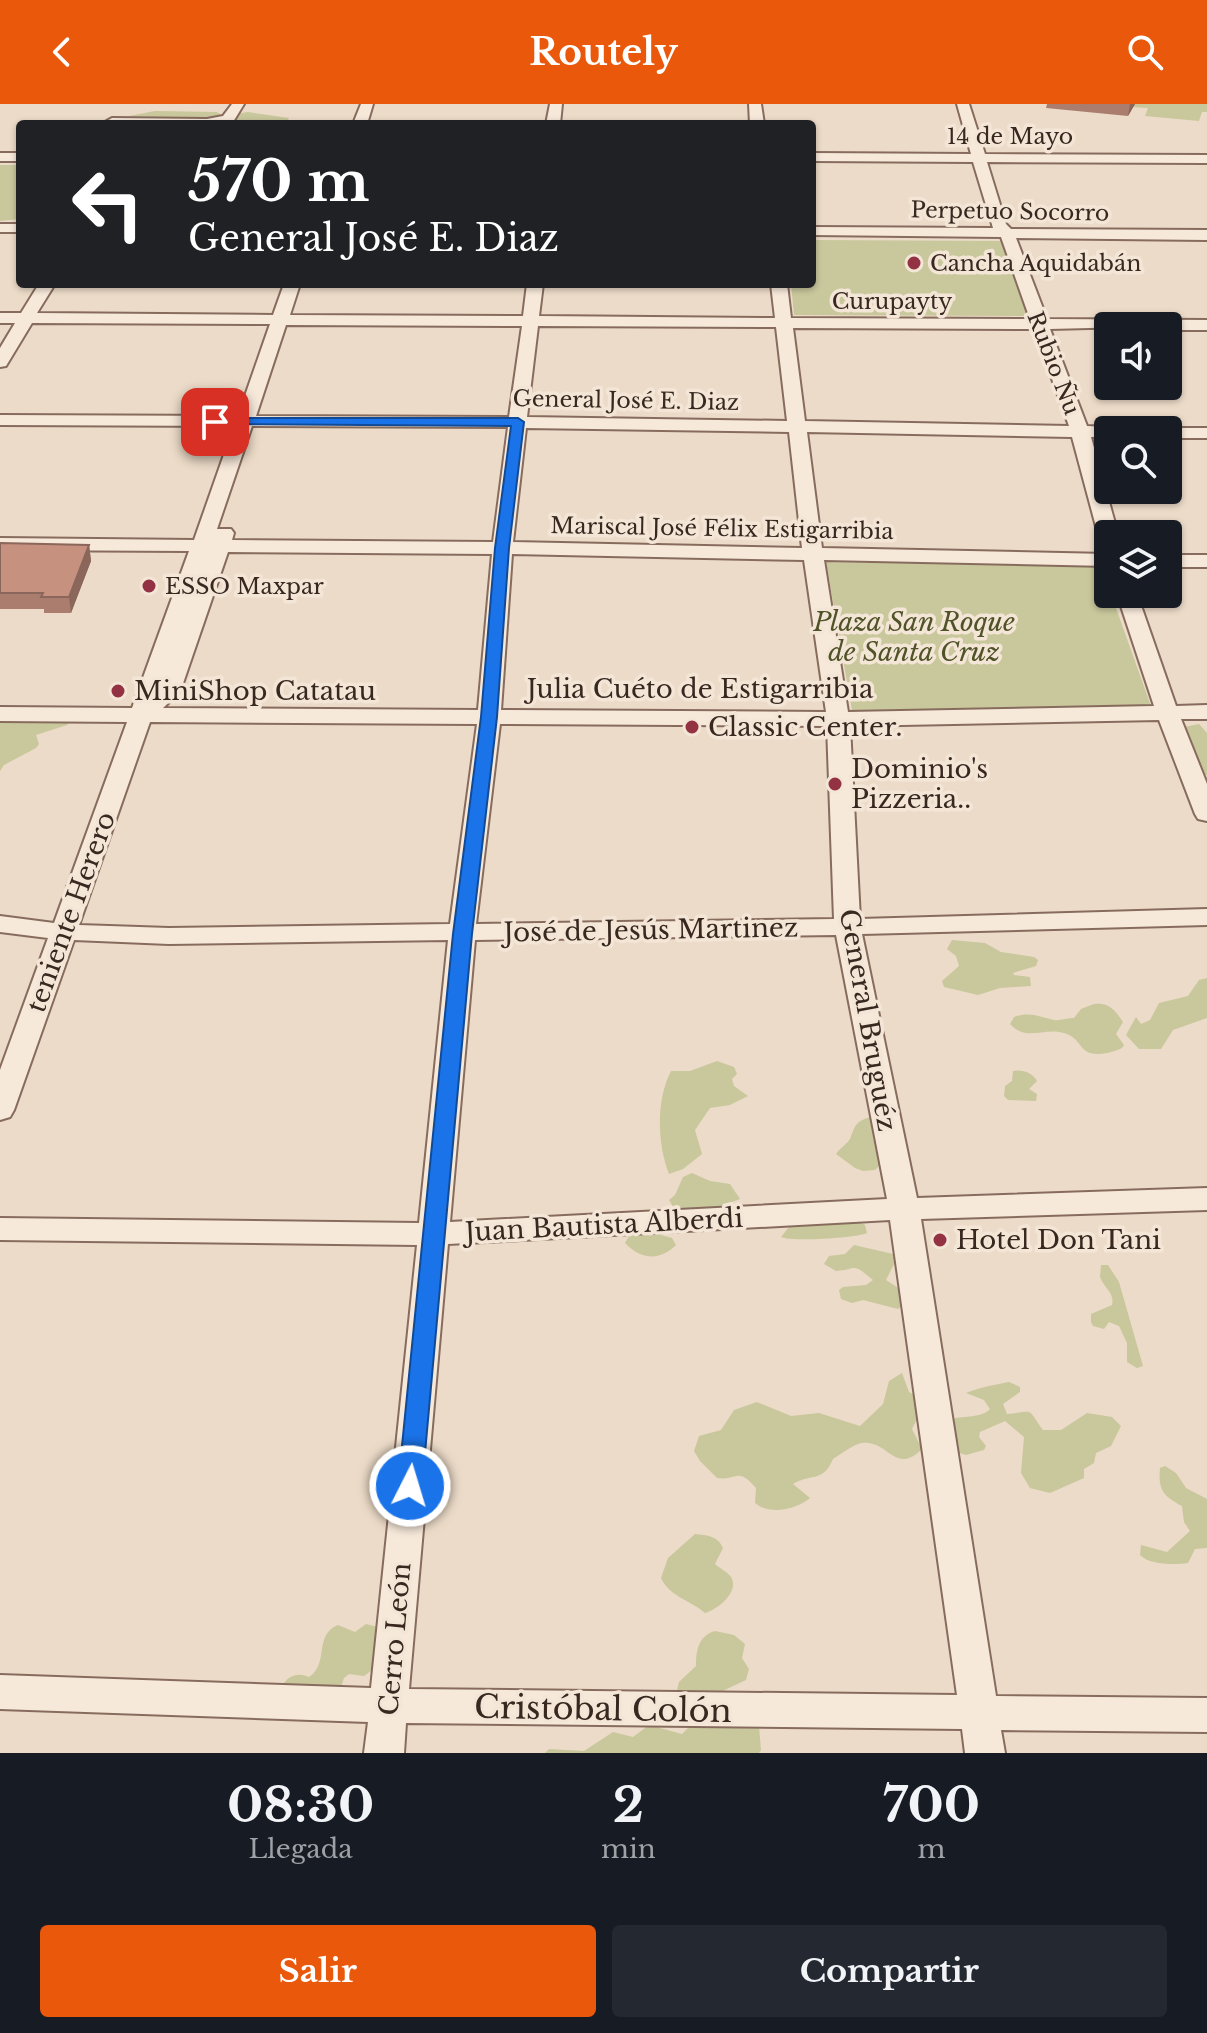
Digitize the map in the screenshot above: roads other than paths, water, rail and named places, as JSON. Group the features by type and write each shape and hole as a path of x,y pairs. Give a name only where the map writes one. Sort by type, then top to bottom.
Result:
{"street":[{"path":"223,120 228,119 238,104"},
{"name":"Rubio Ñu","path":"963,104 982,158 999,226 1007,233 1080,432 1104,520"},
{"name":"14 de Mayo","path":"816,157 1207,159"},
{"name":"Perpetuo Socorro","path":"816,231 1207,235"},
{"path":"0,362 45,288"},
{"path":"288,320 292,288"},
{"path":"141,715 169,692 210,546 288,320 306,288"},
{"name":"Cerro León","path":"384,1753 462,934 489,717 502,548 535,288"},
{"name":"General Bruguéz","path":"780,288 813,553 838,719 847,927 904,1209 985,1753"},
{"name":"Curupayty","path":"0,318 1207,325"},
{"name":"General José E. Diaz","path":"0,420 518,422 1094,432"},
{"path":"1182,433 1207,433"},
{"name":"Mariscal José Félix Estigarribia","path":"0,544 502,548 1094,560"},
{"path":"1182,561 1207,561"},
{"path":"1132,608 1167,712 1207,814"},
{"name":"Julia Cuéto de Estigarribia","path":"0,714 838,719 1207,712"},
{"name":"teniente Herero","path":"0,1110 141,715"},
{"name":"José de Jesús Martinez","path":"0,924 63,932 169,936 847,927 1207,917"},
{"name":"Juan Bautista Alberdi","path":"0,1229 434,1234 904,1209 1207,1199"},
{"name":"Cristóbal Colón","path":"0,1692 389,1706 1207,1715"}],"place":[{"name":"Cancha Aquidabán","path":"914,263"},
{"name":"ESSO Maxpar","path":"149,586"},
{"name":"MiniShop Catatau","path":"118,691"},
{"name":"Classic Center.","path":"692,727"},
{"name":"Dominio's Pizzeria..","path":"835,784"},
{"name":"Hotel Don Tani","path":"940,1240"}],"park label":[{"name":"Plaza San Roque de Santa Cruz","path":"914,637"}]}
